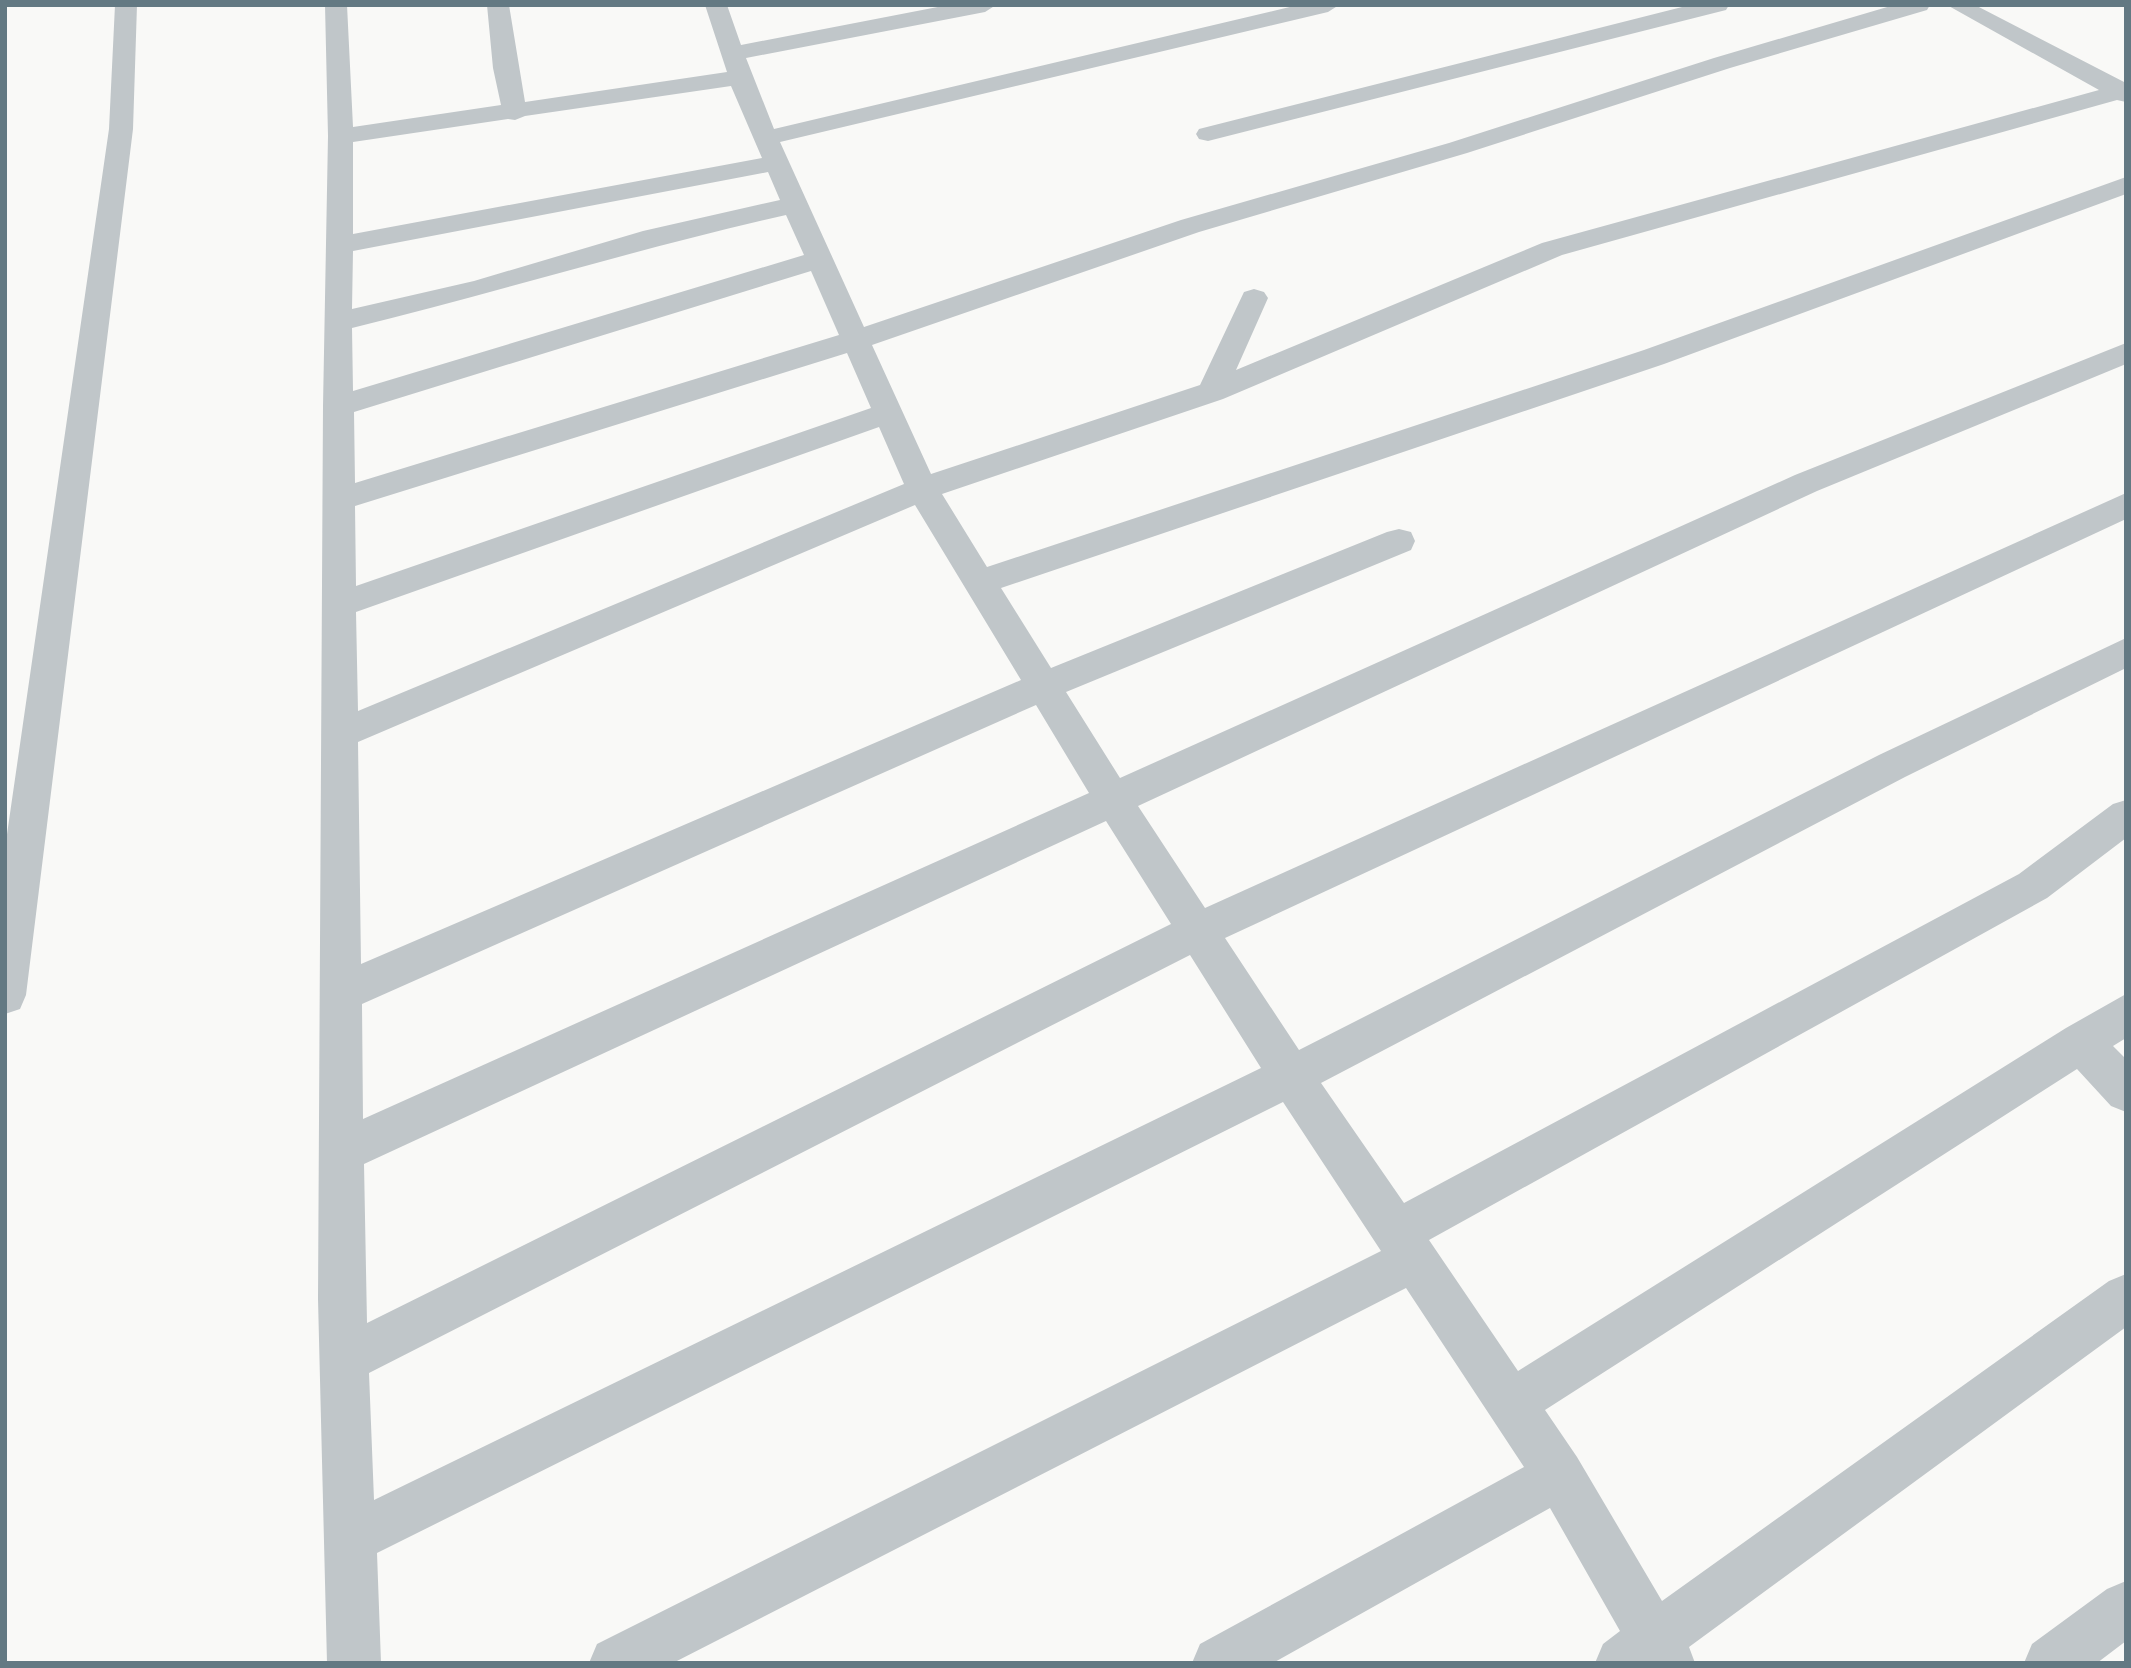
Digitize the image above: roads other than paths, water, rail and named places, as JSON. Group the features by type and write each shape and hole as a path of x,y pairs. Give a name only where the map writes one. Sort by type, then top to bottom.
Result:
{"street":[{"path":"5,995 121,129 126,5"},
{"path":"336,5 341,136 338,322 341,1152 344,1360 354,1663"},
{"path":"498,5 505,68 514,113"},
{"path":"716,5 771,150 922,489 1045,685 1112,798 1200,930 1291,1076 1559,1475 1649,1655 2126,1298"},
{"path":"341,136 514,113 738,65 985,5"},
{"path":"339,245 771,150 1328,5"},
{"path":"1209,134 1718,5"},
{"path":"339,499 856,340 1189,226 1458,148 1722,63 1919,5"},
{"path":"1958,5 2124,92"},
{"path":"340,734 922,489 1212,392 1552,249 2124,92"},
{"path":"980,582 1654,357 2126,185"},
{"path":"338,322 480,288 653,237 795,205"},
{"path":"338,406 820,259"},
{"path":"1212,392 1254,298"},
{"path":"341,1152 1806,483 2126,353"},
{"path":"340,605 888,413"},
{"path":"344,1360 1200,930 2126,505"},
{"path":"340,993 1045,685 1399,541"},
{"path":"350,1539 1291,1076 1892,765 2126,652"},
{"path":"616,1663 1406,1246 2033,886 2126,816"},
{"path":"1512,1403 2126,1014"},
{"path":"2081,1042 2126,1091"},
{"path":"1219,1663 1559,1475"},
{"path":"2051,1663 2126,1608"}]}
